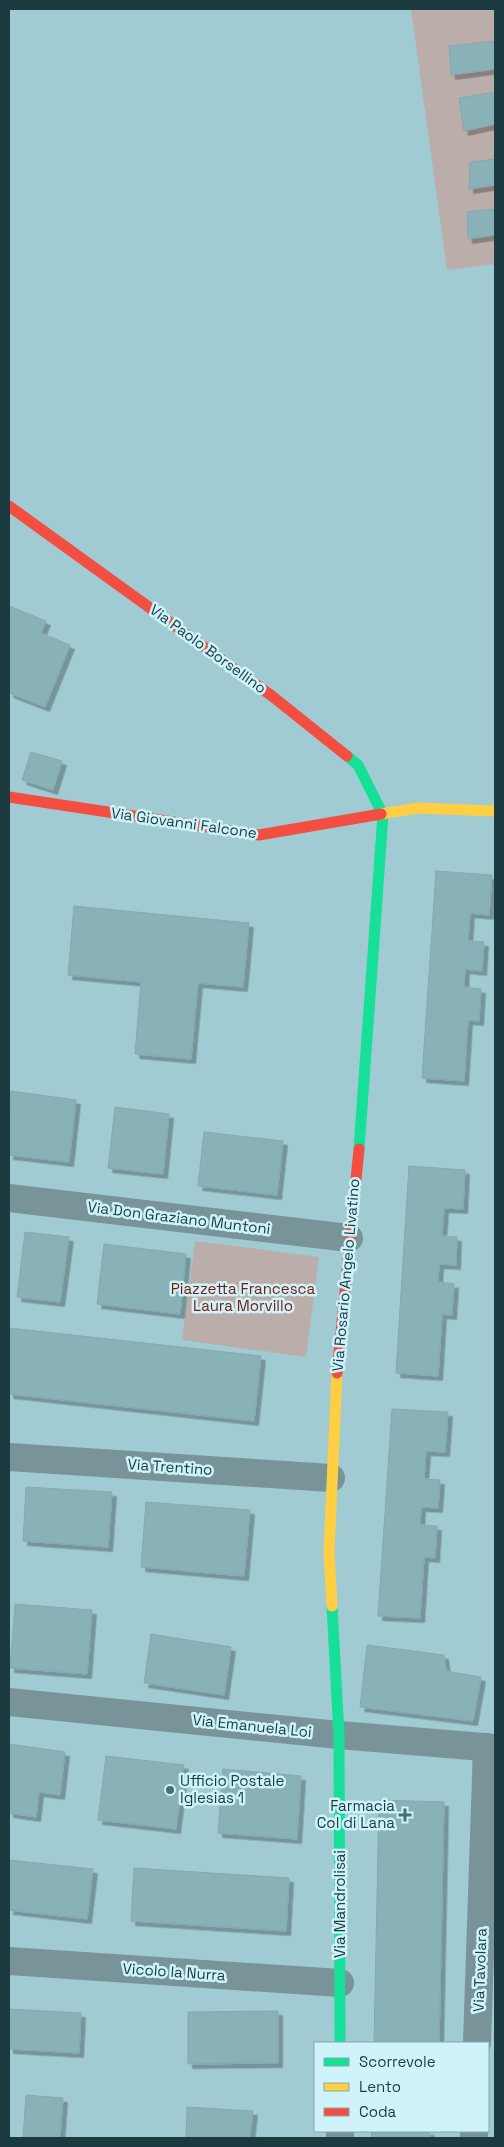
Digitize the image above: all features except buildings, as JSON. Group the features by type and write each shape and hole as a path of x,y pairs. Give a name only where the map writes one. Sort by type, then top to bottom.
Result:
{"street":[{"name":"Via Paolo Borsellino","path":"9,506 272,696 358,765 383,815"},
{"name":"Via Giovanni Falcone","path":"9,796 259,835 418,808 495,811"},
{"name":"Via Rosario Angelo Livatino","path":"339,1735 329,1552 331,1478 337,1368 363,1104 383,815"},
{"name":"Via Don Graziano Muntoni","path":"9,1198 350,1238"},
{"name":"Via Trentino","path":"9,1457 331,1478"},
{"name":"Via Emanuela Loi","path":"9,1702 491,1748"},
{"name":"Via Mandrolisai","path":"339,1735 340,2042"},
{"name":"Via Tavolara","path":"477,2042 491,1748"},
{"name":"Vicolo la Nurra","path":"9,1961 340,1983"}],"green space":[{"path":"411,9 495,9 495,264 447,270"},
{"name":"Piazzetta Francesca Laura Morvillo","path":"195,1241 319,1257 306,1357 182,1340"}],"traffic: fast":[{"path":"347,756 358,765 383,815 359,1149"},
{"path":"332,1606 339,1735 340,2042"}],"traffic: slow":[{"path":"381,814 418,808 495,811"},
{"path":"332,1606 329,1552 337,1373"}],"traffic: jam":[{"path":"9,506 272,696 347,756"},
{"path":"9,797 259,835 381,814"},
{"path":"337,1373 359,1149"}],"place":[{"name":"Ufficio Postale Iglesias 1","path":"170,1790"},
{"name":"Farmacia Col di Lana","path":"405,1815"}]}
